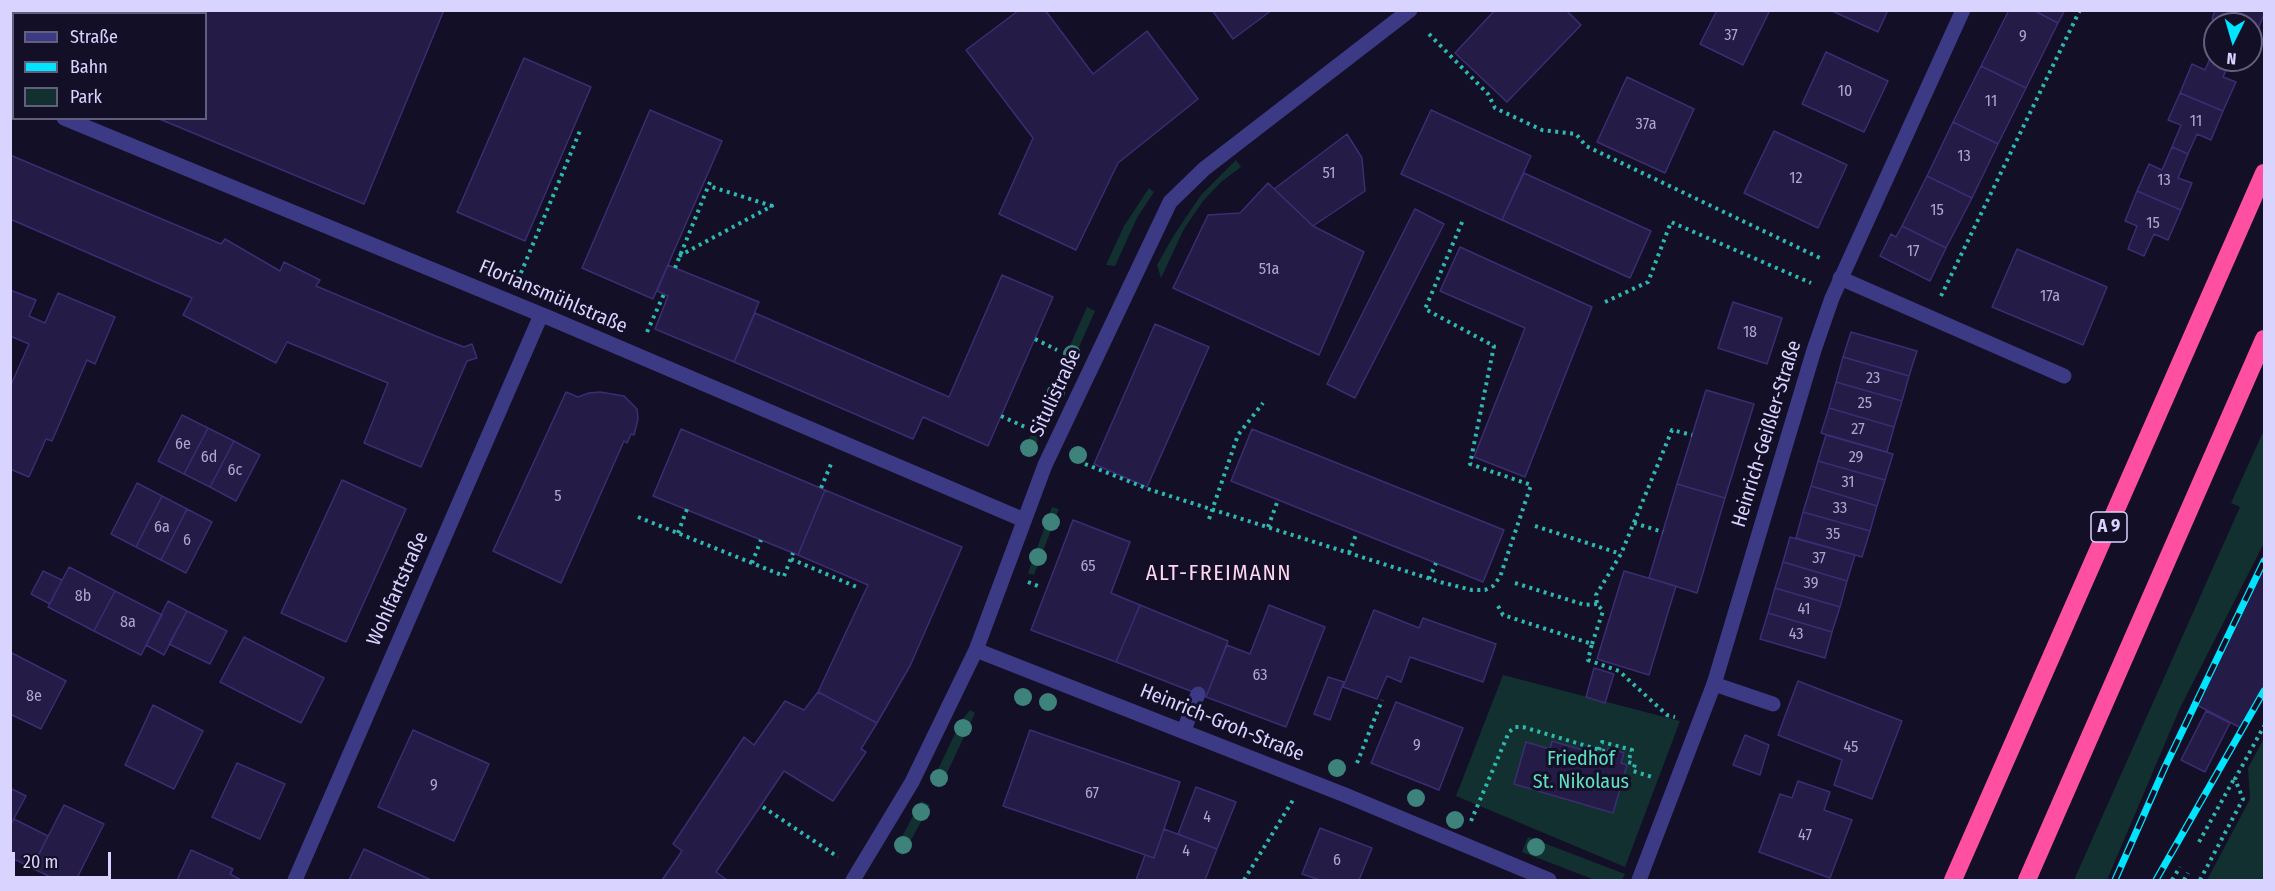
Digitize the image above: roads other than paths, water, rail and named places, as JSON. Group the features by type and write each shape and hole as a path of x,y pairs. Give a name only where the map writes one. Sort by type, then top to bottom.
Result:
{"highway":[{"name":"A 9","path":"1953,880 2265,173"},
{"path":"2027,880 2265,339"}],"street":[{"name":"Situlistraße","path":"853,880 912,782 976,650 1045,465 1170,202 1204,169 1410,10"},
{"name":"Heinrich-Geißler-Straße","path":"1640,880 1714,684 1810,361 1840,278 1963,10"},
{"name":"Floriansmühlstraße","path":"69,120 541,315 1024,520"},
{"path":"1840,278 2064,376"},
{"name":"Wohlfartstraße","path":"295,880 541,315"},
{"name":"Heinrich-Groh-Straße","path":"976,650 1184,730 1549,880"},
{"path":"1714,684 1773,704"},
{"path":"1184,730 1198,694"}],"railway":[{"path":"2115,880 2165,767 2264,561"},
{"path":"2156,880 2264,691"}],"district":[{"name":"ALT-FREIMANN","path":"1219,574"}],"park label":[{"name":"Friedhof St. Nikolaus","path":"1581,770"}]}
